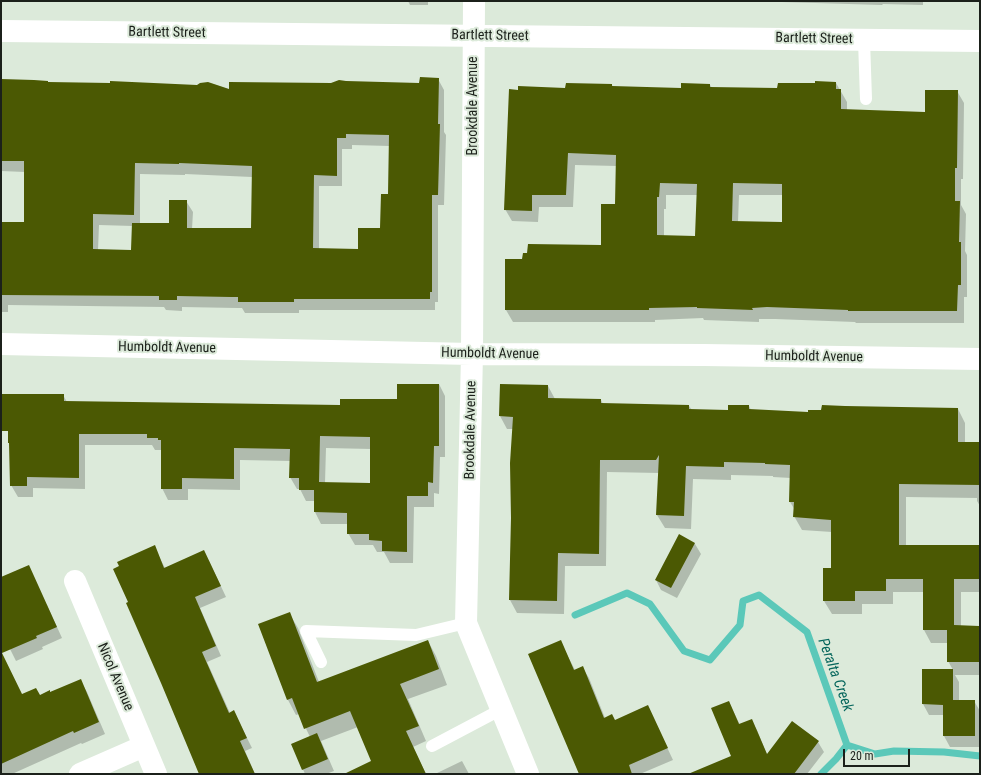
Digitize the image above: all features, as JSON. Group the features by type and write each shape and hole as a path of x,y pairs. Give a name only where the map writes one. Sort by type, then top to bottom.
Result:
{"street":[{"name":"Brookdale Avenue","path":"474,1 472,354 466,623 528,774"},
{"name":"Bartlett Street","path":"1,31 980,41"},
{"name":"Humboldt Avenue","path":"1,344 472,354 696,355 980,359"},
{"name":"Nicol Avenue","path":"75,580 156,774"},
{"path":"80,774 144,746"}],"lane":[{"path":"864,40 866,99"},
{"path":"321,662 306,631 416,635 466,623"},
{"path":"432,746 502,709"}],"building":[{"path":"420,77 439,78 438,124 440,124 438,195 432,195 432,292 430,292 430,299 294,299 294,302 238,302 238,297 177,296 177,300 159,300 159,296 1,295 1,222 24,222 24,161 1,161 1,79 48,82 110,83 110,81 197,85 208,82 229,89 229,82 331,83 339,80 419,83","holes":["346,134 389,135 388,194 381,194 380,228 358,228 358,249 313,248 314,175 337,176 337,138 346,138","135,163 252,166 251,228 187,228 187,200 169,200 169,223 132,223 131,250 93,249 93,214 134,215"]},
{"path":"815,81 836,82 836,89 841,89 841,109 925,112 925,90 958,90 955,201 960,201 959,242 961,242 961,285 958,285 957,311 848,311 767,307 752,308 753,310 697,307 649,308 649,310 505,310 505,259 522,259 523,253 527,253 528,244 601,245 601,204 615,204 616,155 568,153 566,195 532,195 532,211 504,210 509,89 518,90 518,86 565,88 566,83 681,88 681,83 710,84 710,87 777,88 778,83 815,83","holes":["660,183 697,184 695,236 657,235 657,197 659,197","733,183 782,184 782,222 732,221"]},
{"path":"397,384 439,384 439,446 434,446 433,483 428,482 428,496 407,496 407,552 382,551 382,541 369,540 369,534 347,534 347,513 314,512 314,490 299,490 299,478 289,478 290,449 234,448 234,479 182,478 182,489 161,489 161,440 158,440 158,438 147,438 147,434 79,434 79,478 27,477 27,486 10,486 8,431 1,431 1,394 64,394 64,401 340,405 340,399 397,399","holes":["320,436 370,437 370,483 319,482"]},
{"path":"500,384 548,385 548,398 601,399 601,403 689,405 689,409 728,410 728,405 749,405 749,409 808,412 808,410 821,410 822,405 958,408 958,442 980,442 980,485 899,484 899,545 980,545 980,579 954,579 954,625 979,626 979,662 947,662 947,630 923,630 923,579 886,579 886,591 855,591 855,601 823,601 823,568 831,568 831,520 793,517 794,502 789,502 790,465 724,462 724,467 686,466 684,516 656,515 659,455 656,460 600,460 599,554 558,553 557,601 509,600 511,518 510,463 513,417 499,416"},
{"path":"679,534 695,543 671,588 655,580"},
{"path":"155,545 164,568 204,550 221,586 195,597 216,646 202,652 229,713 234,710 247,738 240,741 255,774 199,774 113,569 119,566 117,562"},
{"path":"29,565 57,627 36,636 37,638 2,653 22,694 36,688 40,695 81,679 99,722 74,733 73,731 1,764 1,577"},
{"path":"290,612 317,682 428,640 439,669 400,684 419,726 406,731 426,774 344,774 371,761 350,711 304,729 292,698 287,700 258,624"},
{"path":"561,640 574,670 583,666 604,718 612,714 615,720 648,705 668,748 629,765 632,774 579,774 528,654"},
{"path":"922,669 953,669 953,700 975,700 975,736 943,736 943,705 922,704"},
{"path":"729,701 739,724 752,719 767,754 792,721 819,741 794,774 688,774 731,756 711,708"},
{"path":"317,733 328,759 302,770 291,744"}],"waterway":[{"name":"Peralta Creek","path":"575,615 627,593 650,604 684,651 710,660 740,625 743,601 759,595 807,632 847,745"},
{"name":"Peralta Creek","path":"847,745 875,754 894,751 944,752 980,756"},
{"path":"821,774 847,745"}]}
